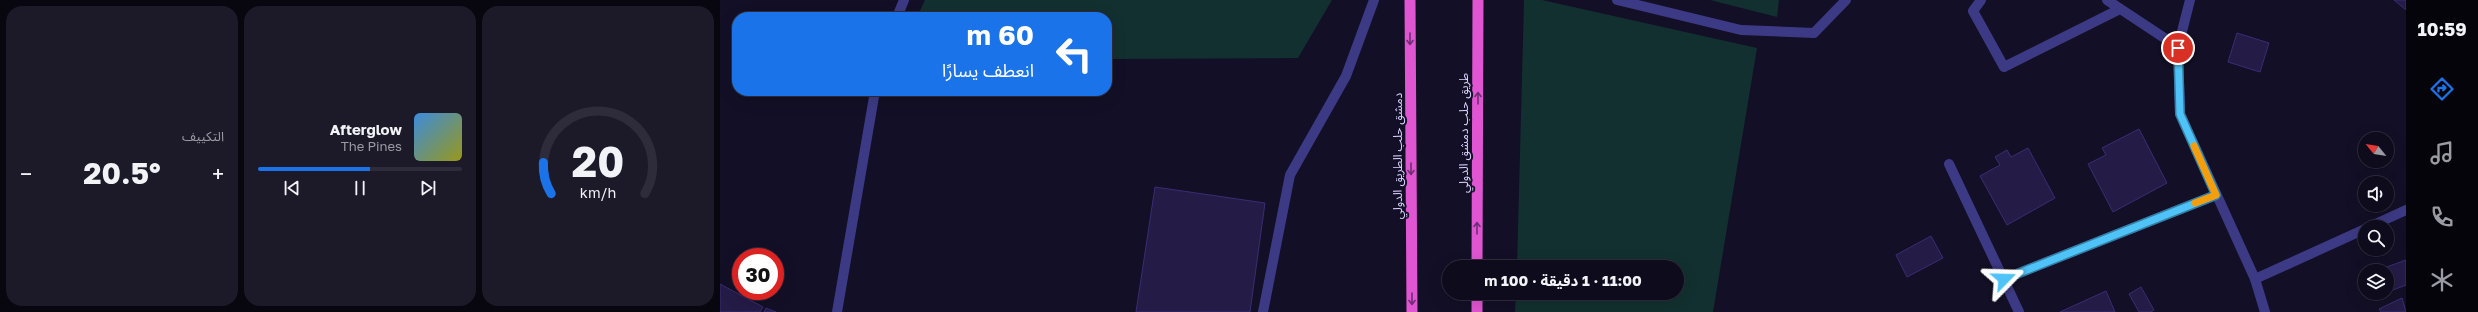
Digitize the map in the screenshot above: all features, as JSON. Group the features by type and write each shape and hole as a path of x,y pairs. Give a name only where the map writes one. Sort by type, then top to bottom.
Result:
{"highway":[{"name":"دمشق حلب الطريق الدولي","path":"1410,0 1412,312"},
{"name":"طريق حلب دمشق الدولي","path":"1477,260 1478,0"},
{"path":"1477,300 1477,312"}],"street":[{"path":"899,12 904,0"},
{"path":"1263,312 1290,175 1346,76 1374,0"},
{"path":"1617,0 1741,30 1778,33 1814,33 1846,0"},
{"path":"1981,0 1973,11 2004,67 2120,9"},
{"path":"2107,0 2178,48"},
{"path":"2190,0 2178,48 2180,114 2255,279 2265,312"},
{"path":"837,312 875,96"},
{"path":"1949,164 2019,312"},
{"path":"2004,279 2216,195"},
{"path":"2384,220 2406,210"},
{"path":"2255,279 2358,232"}],"green space":[{"path":"925,0 1332,0 1298,58 1112,59 1112,12 919,12"},
{"path":"1524,0 1542,0 1757,48 1713,312 1515,312 1516,300 1684,300 1684,260 1517,260"},
{"path":"1710,0 1779,0 1777,17"}],"building":[{"path":"2394,0 2406,0 2406,10"},
{"path":"2237,33 2269,43 2260,72 2228,62"},
{"path":"2139,129 2167,183 2113,212 2088,164 2106,155 2102,148"},
{"path":"2028,148 2055,198 2007,225 1980,176 2000,165 1995,157 2007,150 2011,157"},
{"path":"1155,187 1265,203 1250,312 1136,312"},
{"path":"1931,236 1943,258 1907,277 1896,255"},
{"path":"2406,260 2406,285 2394,290 2394,264"},
{"path":"720,284 732,290 732,300 750,300 763,307 760,312 720,312"},
{"path":"2141,287 2154,310 2151,312 2139,312 2129,294"},
{"path":"2106,291 2115,312 2060,312"},
{"path":"2402,298 2406,312 2381,312 2379,309"},
{"path":"766,308 776,312 764,312"}],"slow traffic":[{"path":"2194,146 2216,195 2195,203"}],"route":[{"path":"2004,279 2216,195 2180,114 2178,48"}]}
